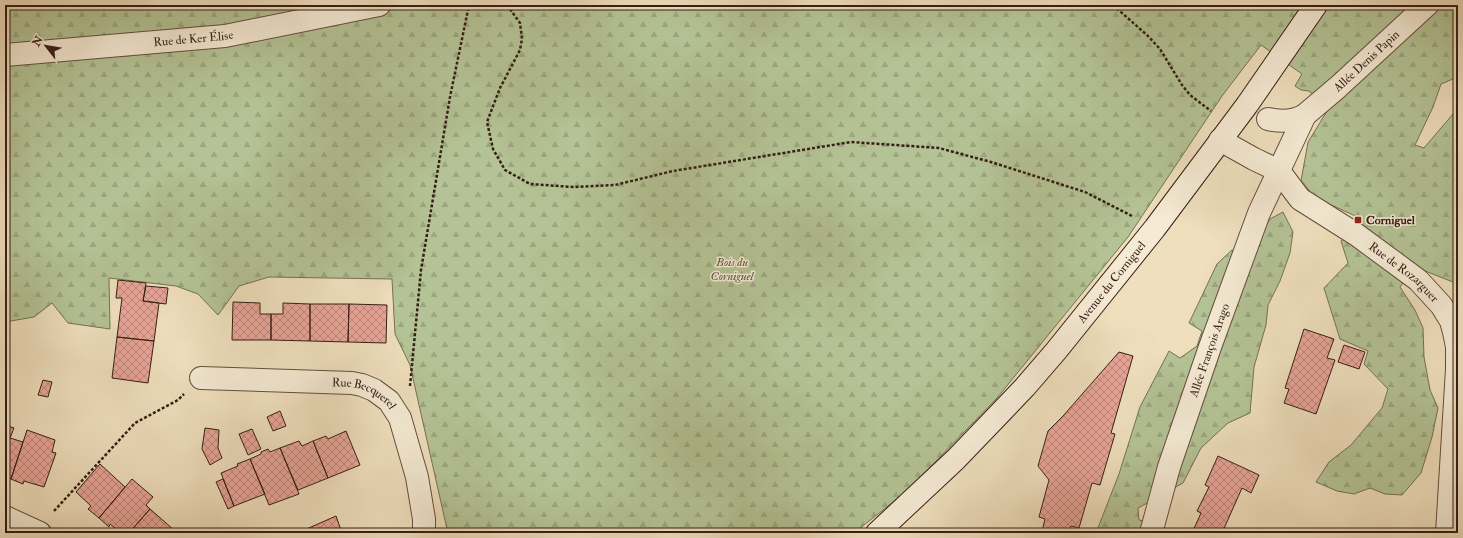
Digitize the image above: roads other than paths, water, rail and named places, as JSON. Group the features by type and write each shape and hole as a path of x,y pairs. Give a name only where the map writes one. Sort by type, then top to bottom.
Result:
{"street":[{"name":"Rue de Ker Élise","path":"5,55 225,36 379,5"},
{"name":"Avenue du Corniguel","path":"877,533 956,459 1026,387 1155,228 1247,104 1316,5"},
{"name":"Allée Denis Papin","path":"1268,119 1285,122 1305,115 1344,82 1427,5"},
{"path":"1247,104 1268,119 1277,145 1279,171"},
{"name":"Allée Denis Papin","path":"1279,171 1305,115"},
{"name":"Rue de Rozarguer","path":"1226,132 1254,159 1279,171 1300,199 1357,235 1418,280 1441,305 1451,321 1457,347 1457,369 1447,533"},
{"name":"Allée François Arago","path":"1151,533 1169,467 1210,347 1259,213 1279,171"},
{"name":"Rue Becquerel","path":"201,378 352,383 374,390 389,402 400,418 417,476 424,519 424,533"},
{"path":"5,517 38,532"}],"place":[{"name":"Corniguel","path":"1358,220"}],"park label":[{"name":"Bois du Corniguel","path":"732,269"}]}
